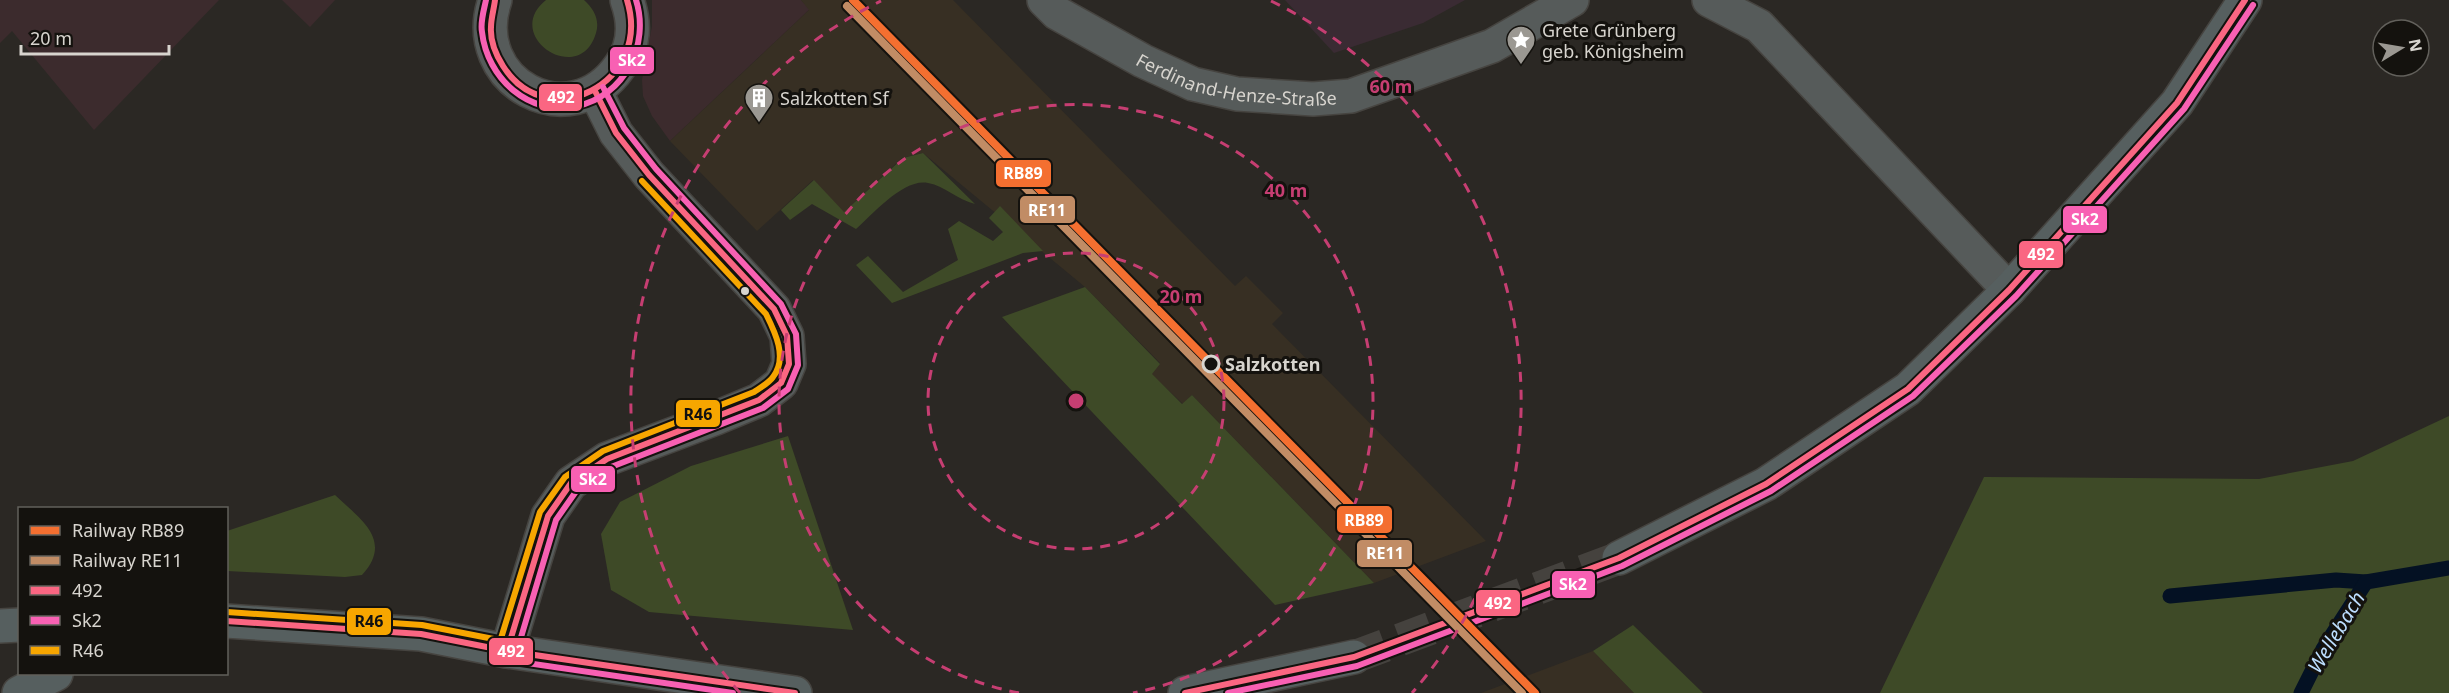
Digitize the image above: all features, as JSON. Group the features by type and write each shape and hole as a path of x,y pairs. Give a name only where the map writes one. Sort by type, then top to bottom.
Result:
{"main road":[{"path":"1619,558 1766,483 1908,389 2009,290 2177,103 2245,0"},
{"path":"228,621 421,634 507,651 795,693"},
{"path":"0,626 18,625"},
{"path":"1185,693 1354,657"},
{"path":"19,693 54,675"}],"street":[{"path":"495,0 490,16 490,39 497,60 510,79 529,92 550,99 574,99 595,91 613,77 626,58 633,36 632,14 627,0"},
{"name":"Ferdinand-Henze-Straße","path":"1044,0 1067,19 1143,61 1193,84 1237,94 1312,99 1351,96 1492,46 1572,0"},
{"path":"1709,0 1761,13 2009,290"},
{"path":"507,651 548,516 571,483 607,459 759,399 781,383 789,364 787,336 774,309 649,175 616,133 595,91"}],"shaded area":[{"path":"0,0 219,0 94,130 12,31 0,43"},
{"path":"282,0 335,0 310,27"},
{"path":"652,0 801,0 810,9 670,141 652,116 643,96 642,80 652,26"},
{"path":"801,0 953,0 1235,286 1246,276 1283,313 1272,324 1486,541 1374,583 1192,395 1183,404 1151,374 1160,363 1085,287 923,153 902,158 843,213 813,180 757,231 670,141 809,10"},
{"path":"1285,0 1465,0 1423,23 1334,53"},
{"path":"1593,651 1634,693 1481,693"}],"green space":[{"path":"546,0 584,0 591,7 597,19 597,28 587,49 575,56 561,56 548,51 538,41 533,28 535,14"},
{"path":"923,153 975,204 934,185 919,183 889,198 856,229 812,204 790,220 781,210 814,180 844,212 903,158"},
{"path":"1000,206 1043,251 1023,253 892,303 856,265 868,256 903,292 958,260 948,229 959,221 993,241 1003,232 989,218"},
{"path":"1085,287 1160,364 1152,374 1182,404 1192,395 1374,583 1275,605 1002,317"},
{"path":"2449,416 2449,693 1880,693 1984,477 2259,479 2353,461"},
{"path":"788,436 853,630 649,612 611,590 601,534 620,502 691,466"},
{"path":"335,495 370,531 375,551 362,575 345,577 228,571 228,531"},
{"path":"1633,625 1703,693 1634,693 1593,651"}],"waterway":[{"name":"Wellebach","path":"2301,693 2323,649 2366,582 2449,568"},
{"path":"2170,596 2336,580 2366,582"}],"tunnel":[{"path":"1354,657 1619,558"}],"rail line":[{"name":"RB89","path":"853,0 1535,693"},
{"name":"RE11","path":"847,6 1522,693"}],"transit line":[{"name":"Sk2","path":"486,0 482,32 492,65 502,79 527,100 543,106 559,108 577,106 594,100 620,80 630,66 639,34 636,0"},
{"name":"492","path":"495,0 491,37 503,66 522,87 545,97 568,98 591,91 611,76 625,56 631,30 627,0"},
{"name":"492","path":"1185,693 1354,657 1619,558 1766,484 1908,389 2009,290 2177,103 2245,0"},
{"name":"Sk2","path":"1228,693 1357,666 1622,566 1771,491 1913,396 2016,296 2184,109 2253,5"},
{"name":"Sk2","path":"516,654 556,520 577,490 611,467 763,408 788,389 798,365 796,334 781,304 656,169 624,128 603,87"},
{"name":"492","path":"507,651 548,516 571,483 607,459 759,400 781,383 789,364 787,336 774,309 649,175 616,133 595,91"},
{"name":"R46","path":"498,648 540,512 565,477 603,451 754,392 773,377 780,362 778,345 766,314 642,181"},
{"name":"R46","path":"228,612 422,625 509,642"},
{"name":"492","path":"228,621 421,634 507,651 795,693"},
{"name":"Sk2","path":"506,660 733,693"}],"place":[{"name":"Grete Grünberg geb. Königsheim","path":"1521,66"},
{"name":"Salzkotten Sf","path":"759,124"},
{"name":"Salzkotten","path":"1211,364"}]}
